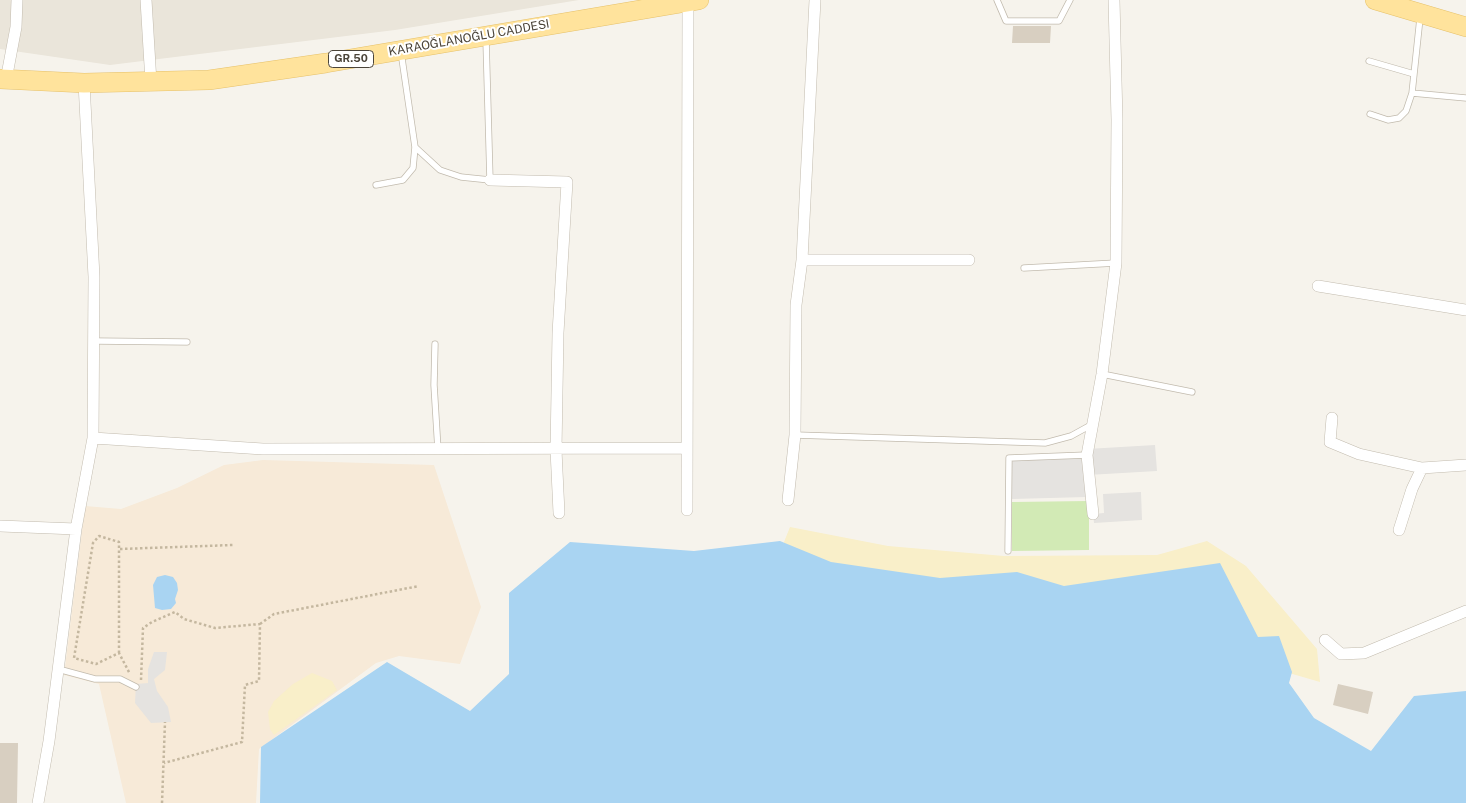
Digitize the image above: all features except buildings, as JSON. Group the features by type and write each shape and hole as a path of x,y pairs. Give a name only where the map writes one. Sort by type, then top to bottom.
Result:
{"main road":[{"path":"1375,0 1396,3 1421,13 1466,26"},
{"name":"KARAOĞLANOĞLU CADDESI","path":"3,79 84,83 209,80 693,1"}],"street":[{"path":"3,79 16,27 17,0"},
{"path":"146,0 151,82"},
{"path":"788,500 795,435 796,305 802,260 815,0"},
{"path":"1093,514 1087,455 1091,425 1102,374 1116,263 1117,120 1114,0"},
{"path":"687,510 686,448 693,1"},
{"path":"38,803 76,529 93,438 94,277 84,83"},
{"path":"490,180 567,182 558,333 556,450 559,513"},
{"path":"802,260 969,260"},
{"path":"1318,286 1466,310"},
{"path":"1332,418 1330,442 1359,454 1422,468 1466,465"},
{"path":"93,438 263,449 556,450 686,448"},
{"path":"1399,530 1412,489 1422,468"},
{"path":"0,526 76,529"},
{"path":"1325,640 1341,654 1364,653 1466,611"}],"lane":[{"path":"997,0 1006,20 1059,21 1070,0"},
{"path":"1370,114 1388,120 1399,118 1406,111 1412,93 1421,13"},
{"path":"415,147 440,170 461,177 490,180 486,35"},
{"path":"376,185 398,182 407,178 413,168 415,147 401,50"},
{"path":"1369,61 1414,74"},
{"path":"1412,93 1466,98"},
{"path":"1024,268 1116,263"},
{"path":"94,341 187,342"},
{"path":"435,344 434,385 438,450"},
{"path":"1102,374 1192,392"},
{"path":"795,435 1045,443 1071,436 1091,425"},
{"path":"1008,551 1009,458 1087,455"},
{"path":"58,669 95,679 120,680 138,685"}],"path":[{"path":"119,653 96,664 74,658 93,543 98,536 119,542 119,653 132,678"},
{"path":"119,549 233,545"},
{"path":"138,685 143,628 175,612 184,619 215,628 260,624 274,614 419,586"},
{"path":"164,763 242,742 245,686 259,681 260,624"},
{"path":"162,803 165,722"}],"shaded area":[{"path":"0,0 579,0 395,30 110,65 0,49"},
{"path":"1155,445 1157,471 1088,475 1087,497 1012,499 1011,458 1087,455 1087,449"},
{"path":"263,460 434,465 481,607 460,664 399,656 376,663 259,749 256,803 126,803 99,684 64,675 85,506 121,509 177,488 224,465"},
{"path":"1141,492 1142,520 1094,523 1093,514 1104,513 1103,494"},
{"path":"154,652 167,652 165,670 154,679 157,691 168,707 171,722 151,723 135,703 136,684 148,683 148,669"}],"green space":[{"path":"1089,501 1089,550 1012,551 1012,502"}],"sand":[{"path":"790,527 888,546 1004,556 1157,555 1207,541 1246,566 1317,649 1320,682 1289,673 1256,642 1064,590 917,582 830,568 782,547"},
{"path":"312,673 332,681 337,690 274,735 270,729 268,712 274,701 293,684"}],"water":[{"path":"780,541 831,562 940,578 1017,572 1064,586 1220,563 1258,637 1279,636 1292,672 1289,683 1314,718 1371,751 1414,696 1466,691 1466,803 260,803 261,747 387,662 470,711 509,674 509,593 570,542 694,551"},
{"path":"165,575 173,577 177,583 178,590 175,599 176,603 171,609 162,610 155,608 153,585 157,577"}]}
